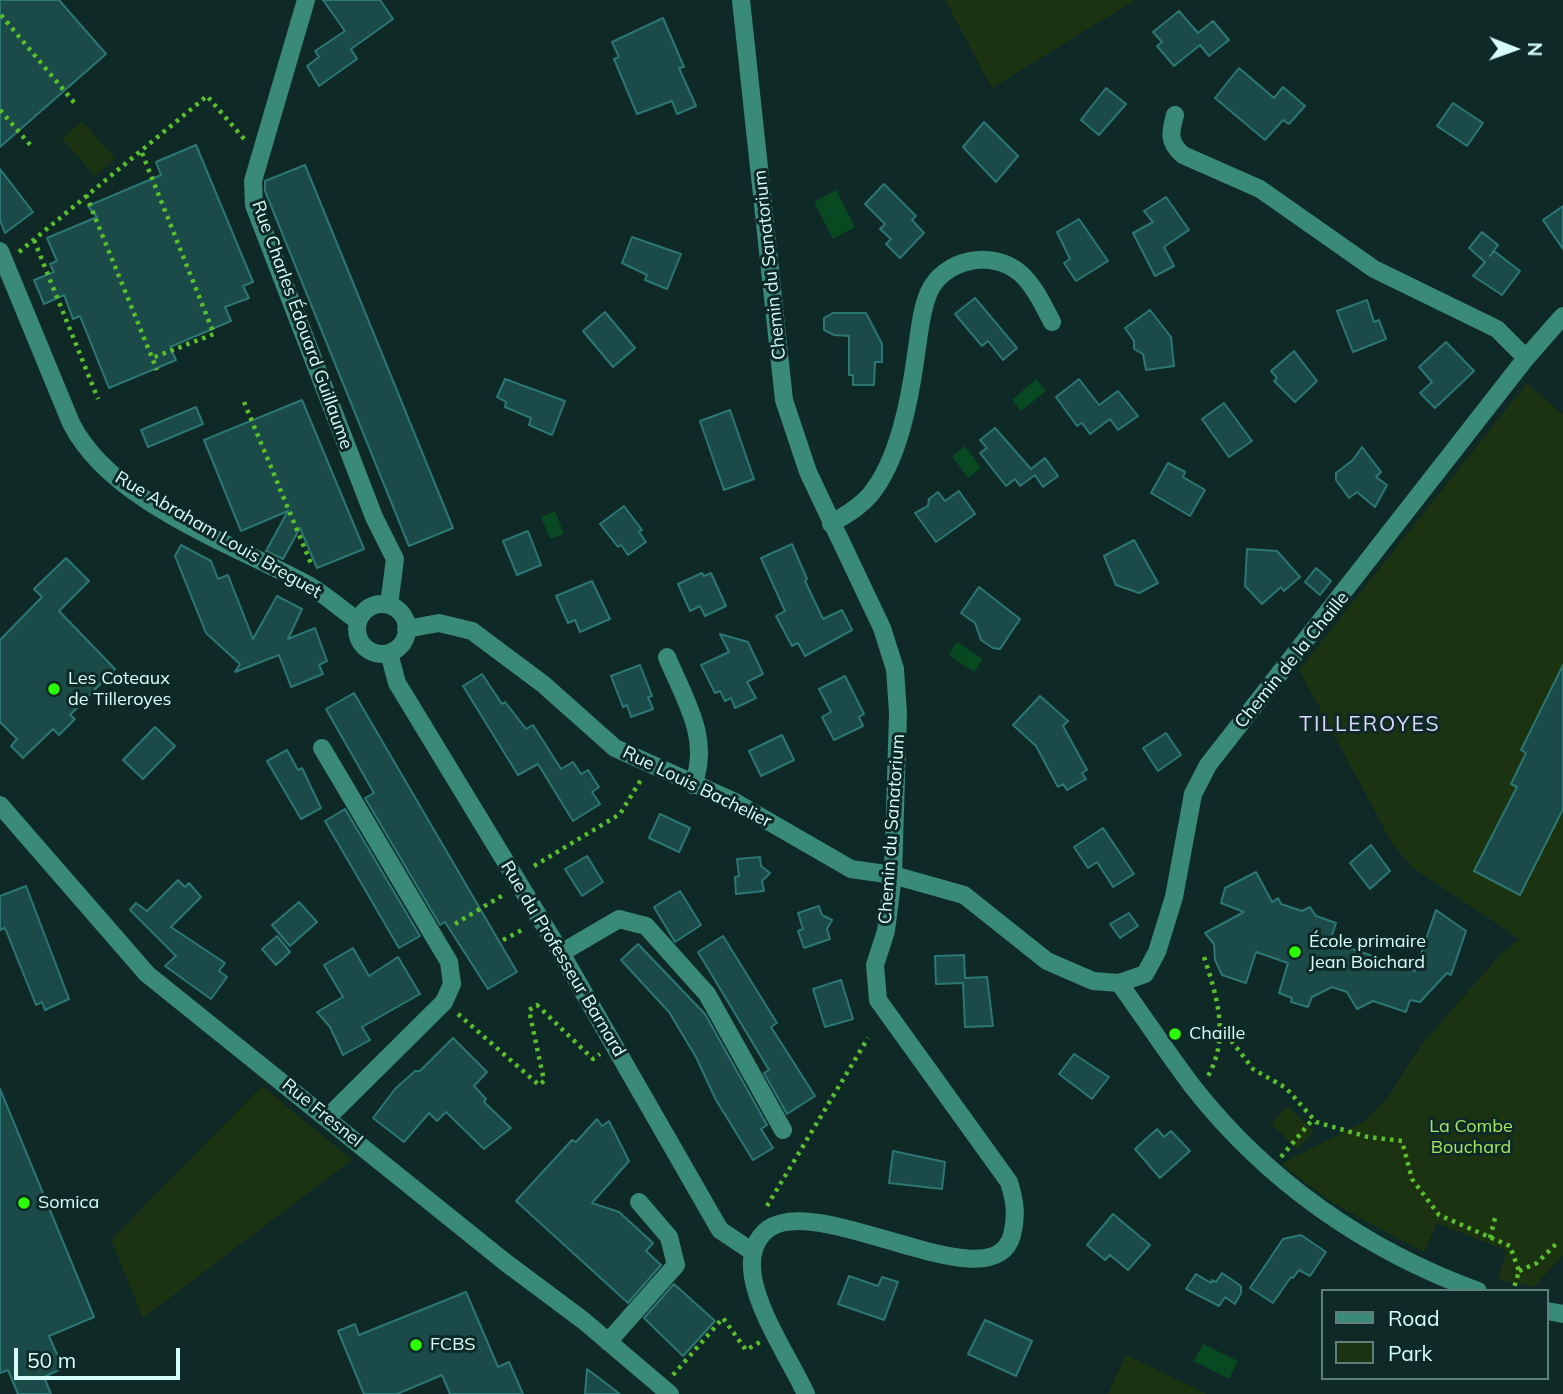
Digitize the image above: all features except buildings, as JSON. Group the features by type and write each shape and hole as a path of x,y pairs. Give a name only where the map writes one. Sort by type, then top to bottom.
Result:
{"street":[{"name":"Rue Charles Édouard Guillaume","path":"306,0 253,181 254,205 374,517 396,559 389,605"},
{"name":"Chemin du Sanatorium","path":"741,0 784,400 807,472 882,628 895,669 898,713 893,875 886,931 874,965 878,1000 1009,1182 1015,1199 1016,1218 1011,1239 1001,1252 987,1259 946,1256 822,1221 775,1224 760,1235 752,1252"},
{"path":"1175,115 1170,134 1172,146 1183,155 1260,189 1374,269 1497,329 1526,358"},
{"name":"Rue Abraham Louis Breguet","path":"3,258 76,433 105,470 132,491 313,588 358,621"},
{"path":"831,524 858,508 871,494 884,470 904,420 929,293 944,271 964,262 978,260 1009,265 1032,288 1052,322"},
{"name":"Chemin de la Chaille","path":"1119,983 1145,974 1157,952 1174,897 1193,794 1208,765 1526,358 1563,316"},
{"path":"389,605 402,615 406,629 402,644 389,653 367,649 358,637 358,621 367,609 389,605"},
{"name":"Rue Louis Bachelier","path":"406,629 439,623 472,631 543,684 615,748 735,802 852,869 893,875 964,895 1047,961 1093,981 1119,983"},
{"name":"Rue du Professeur Barnard","path":"389,653 397,683 561,953 720,1230 752,1252"},
{"path":"667,657 697,728 701,745 701,765 693,785"},
{"path":"322,748 449,962 452,984 444,1002 327,1118"},
{"name":"Rue Fresnel","path":"0,804 147,974 667,1392"},
{"path":"561,953 619,919 646,926 707,995 783,1130"},
{"path":"1119,983 1194,1088 1261,1162 1305,1199 1368,1241 1474,1289"},
{"path":"608,1342 676,1265 669,1237 639,1202"},
{"path":"752,1252 753,1278 761,1301 806,1394"}],"path":[{"path":"1,15 77,106"},
{"path":"3,258 34,240 139,151 142,153 207,96 249,145"},
{"path":"0,110 32,146"},
{"path":"142,153 214,334 152,358"},
{"path":"86,195 157,370"},
{"path":"34,240 98,399"},
{"path":"244,402 317,577 313,588"},
{"path":"534,866 620,814 632,795"},
{"path":"455,924 503,895"},
{"path":"503,940 524,929"},
{"path":"1194,1088 1209,1075 1217,1052 1221,1027 1220,1006 1205,957"},
{"path":"444,1002 539,1085 544,1081 529,1010 537,1005 593,1059 601,1054"},
{"path":"1221,1027 1253,1069 1286,1088 1313,1119 1368,1138 1402,1141 1412,1179 1439,1214 1510,1246 1519,1271 1514,1289"},
{"path":"767,1206 869,1038"},
{"path":"1281,1157 1313,1119"},
{"path":"1490,1238 1495,1218"},
{"path":"1519,1271 1537,1264 1556,1244"},
{"path":"667,1392 723,1318 746,1350 761,1341"}],"green space":[{"path":"945,0 1135,0 992,88"},
{"path":"82,121 115,158 95,176 62,139"},
{"name":"La Combe Bouchard","path":"1527,383 1563,415 1563,1255 1534,1287 1498,1279 1507,1251 1437,1223 1424,1252 1333,1203 1281,1164 1365,1121 1386,1100 1422,1044 1500,955 1520,939 1413,868 1392,843 1299,670"},
{"path":"262,1086 352,1160 143,1318 111,1240"},
{"path":"1288,1106 1314,1132 1297,1149 1271,1123"},
{"path":"1126,1355 1207,1394 1108,1394"}],"shaded area":[{"path":"836,190 855,227 833,239 814,202"},
{"path":"1036,379 1046,391 1021,411 1012,400"},
{"path":"965,446 981,468 968,478 952,456"},
{"path":"555,511 564,534 550,539 541,517"},
{"path":"957,642 983,659 974,672 949,655"},
{"path":"1203,1344 1238,1361 1229,1379 1194,1361"}],"place":[{"name":"Les Coteaux de Tilleroyes","path":"54,689"},
{"name":"École primaire Jean Boichard","path":"1295,952"},
{"name":"Chaille","path":"1175,1034"},
{"name":"Somica","path":"24,1203"},
{"name":"FCBS","path":"416,1345"}],"district":[{"name":"TILLEROYES","path":"1370,725"}]}
